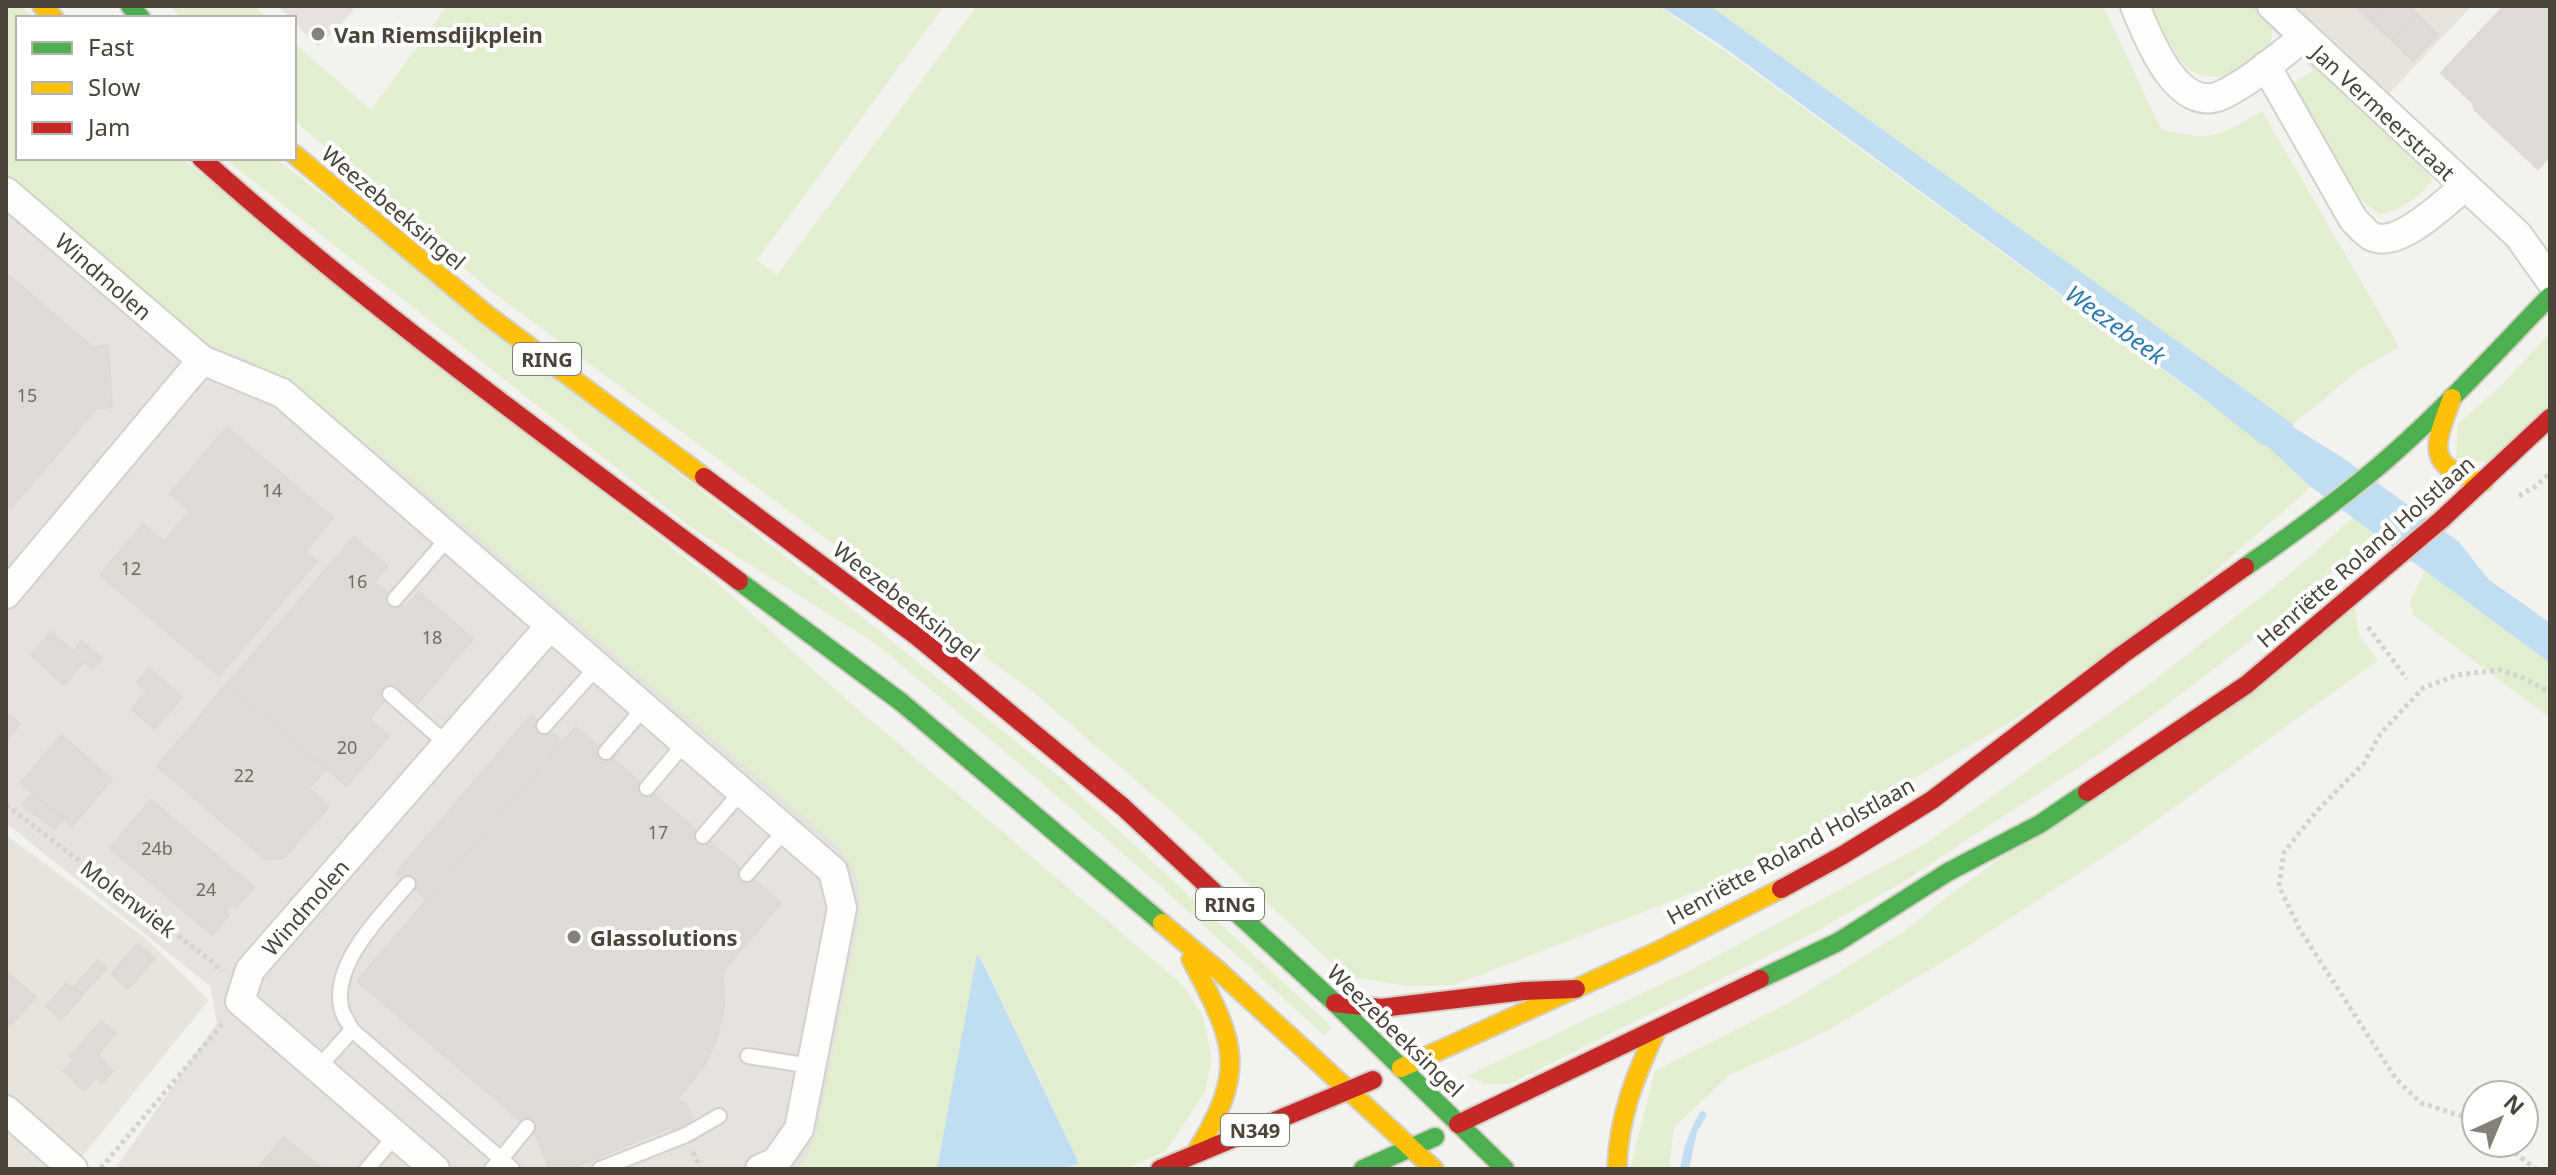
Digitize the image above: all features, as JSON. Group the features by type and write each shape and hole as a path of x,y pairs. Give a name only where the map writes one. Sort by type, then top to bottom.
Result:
{"main road":[{"name":"Weezebeeksingel","path":"296,156 486,314 919,638 1134,816 1335,1003 1505,1169"},
{"name":"RING","path":"203,160 279,228 523,417 901,702 1221,973 1412,1149"},
{"name":"Henriëtte Roland Holstlaan","path":"1160,1169 1351,1090 1576,989 1719,920 1904,819 2374,470 2452,398 2550,296"},
{"path":"2452,398 2438,434 2436,455 2453,474 2483,482"},
{"name":"Henriëtte Roland Holstlaan","path":"1363,1169 1412,1149 1838,942 1948,872 2040,824 2246,685 2441,520 2550,418"},
{"path":"1180,940 1221,1015 1231,1048 1230,1075 1222,1109 1195,1154"},
{"path":"1335,1003 1381,1008 1524,991 1576,989"},
{"path":"1617,1169 1621,1121 1634,1076 1656,1031"},
{"path":"1412,1149 1434,1169"}],"street":[{"name":"Jan Vermeerstraat","path":"2135,6 2157,57 2177,84 2198,97 2219,97 2304,37"},
{"name":"Jan Vermeerstraat","path":"2272,6 2492,212 2518,235 2550,253"},
{"name":"Jan Vermeerstraat","path":"2266,66 2353,219 2371,236 2389,240 2425,220 2465,186"},
{"name":"Windmolen","path":"6,192 202,360 282,393 833,871 842,908 799,1129 776,1162 760,1169"},
{"name":"Jan Vermeerstraat","path":"2518,235 2550,280"},
{"path":"6,594 202,360"},
{"name":"Windmolen","path":"240,1001 250,970 550,626"},
{"path":"240,1001 435,1169"},
{"path":"6,1110 73,1169"}],"lane":[{"path":"395,599 448,538"},
{"path":"544,726 597,667"},
{"path":"390,694 447,744"},
{"path":"606,752 644,708"},
{"path":"647,788 685,743"},
{"path":"703,836 741,792"},
{"path":"747,874 785,830"},
{"path":"408,884 372,926 344,968 341,1007 352,1030 502,1166 527,1127"},
{"path":"318,1068 352,1030"},
{"path":"748,1056 811,1066"},
{"path":"600,1169 686,1135 719,1116"},
{"path":"367,1169 396,1135"}],"path":[{"path":"2367,622 2407,679"},
{"path":"2460,1115 2421,1103 2396,1079 2300,930 2279,886 2284,852 2316,812 2364,763 2381,733 2423,688 2457,675 2501,670 2550,692"},
{"name":"Molenwiek","path":"6,805 214,963 240,1001"},
{"path":"100,1169 240,1001"}],"shaded area":[{"name":"Van Riemsdijkplein","path":"278,6 349,6 354,10 318,47 296,24 296,16 288,16"},
{"path":"2248,6 2472,6 2364,120"},
{"path":"6,69 16,160 21,160 950,892 883,1169 115,1169 217,1023 210,986 6,823"},
{"path":"6,835 144,937 209,1000 72,1169 6,1169"}],"green space":[{"path":"6,6 22,6 32,16 16,16 16,160 184,160 723,588 849,702 1183,985 1203,1017 1212,1059 1205,1092 1166,1151 1125,1169 1064,1169 1079,1162 978,956 937,1169 797,1169 804,1162 818,1128 859,920 857,878 834,843 400,470 284,381 255,363 195,340 6,175"},
{"path":"169,6 254,6 265,16 180,16"},
{"path":"447,6 944,6 757,260 777,275 977,6 1658,6 1736,59 2266,445 2311,487 2178,603 2014,720 1846,818 1710,886 1454,985 1407,986 1345,976 1175,814 1032,691 487,288 296,122 296,45 371,110"},
{"path":"1710,6 2103,6 2161,129 2192,136 2214,135 2262,111 2399,347 2359,370 2293,424"},
{"path":"2152,6 2250,6 2272,29 2271,42 2266,53 2244,70 2231,75 2204,76 2192,71 2180,59"},
{"path":"2315,69 2429,174 2432,181 2415,198 2402,207 2380,215 2353,193 2285,89"},
{"path":"227,160 278,160 846,604 1067,783 1332,1027 1324,1035 1157,883 876,644 692,528"},
{"path":"2550,333 2550,407 2491,463 2456,458 2458,424 2500,387"},
{"path":"2353,518 2374,534 2294,607 2105,750 1901,883 1813,933 1509,1084 1485,1084 1467,1076 1687,972 1925,844 2147,686 2284,579"},
{"path":"2425,571 2550,663 2550,718 2413,615 2410,601"},
{"path":"2355,608 2359,636 2378,660 2126,842 1959,952 1827,1031 1728,1076 1674,1127 1669,1169 1630,1169 1655,1071 1794,1000 1903,932 1956,890"}],"water":[{"name":"Weezebeek","path":"1660,6 1710,6 2293,424 2293,427 2343,458 2459,542 2488,579 2550,623 2550,663 2311,487 2266,445 2200,396 1722,46"},
{"path":"977,955 1079,1163 1064,1169 937,1169"},
{"path":"1704,1111 1707,1115 1697,1132 1689,1169 1680,1169 1690,1132 1700,1112"}],"building":[{"path":"2355,6 2387,6 2372,22"},
{"path":"2387,6 2409,6 2418,15 2393,41 2372,22"},
{"path":"2504,6 2550,6 2550,156 2538,169 2441,73"},
{"path":"2418,15 2438,35 2413,61 2393,41"},
{"path":"6,273 92,347 108,345 112,407 96,409 11,508 6,504"},
{"path":"227,427 333,518 305,551 317,561 219,676 100,575 143,524 164,542 190,511 170,494"},
{"path":"354,537 388,566 374,582 405,608 419,592 473,639 416,705 396,688 369,718 389,736 347,786 227,684"},
{"path":"51,632 73,651 81,641 102,658 93,669 84,662 64,685 31,655"},
{"path":"149,668 182,697 155,729 132,709 147,690 137,682"},
{"path":"227,684 326,769 309,788 329,806 284,858 265,859 157,766"},
{"path":"6,712 20,724 6,740"},
{"path":"531,715 563,742 427,900 396,873"},
{"name":"Glassolutions","path":"576,727 781,903 723,971 724,1006 718,1035 705,1065 679,1097 681,1103 685,1102 694,1122 673,1131 672,1127 570,1169 550,1169 535,1133 357,981"},
{"path":"61,735 112,779 72,826 21,783"},
{"path":"33,793 63,819 55,829 22,805"},
{"path":"151,800 254,887 236,907 232,903 225,912 229,915 212,935 110,848"},
{"path":"137,944 155,958 128,989 111,974"},
{"path":"98,960 107,968 82,995 74,987"},
{"path":"6,971 36,997 11,1025 6,1020"},
{"path":"67,983 82,996 61,1020 46,1006"},
{"path":"101,1021 116,1033 98,1054 113,1071 102,1083 96,1078 85,1090 63,1071 74,1059 70,1056"},
{"path":"284,1137 322,1169 257,1169"}],"traffic: fast":[{"path":"130,6 139,16"},
{"path":"2245,567 2322,512 2395,452 2550,296"},
{"path":"739,581 901,702 1162,923"},
{"path":"1760,979 1838,942 1948,872 2040,824 2087,792"},
{"path":"1212,890 1335,1003 1505,1169"},
{"path":"1363,1169 1435,1137"}],"traffic: slow":[{"path":"42,6 52,16"},
{"path":"296,156 486,314 704,477"},
{"path":"2452,398 2441,429 2439,452 2451,469 2483,482"},
{"path":"1401,1068 1656,952 1781,889"},
{"path":"1162,923 1221,973 1434,1169"},
{"path":"1191,959 1218,1013 1230,1056 1223,1099 1195,1154"},
{"path":"1617,1169 1629,1098 1656,1031"}],"traffic: jam":[{"path":"203,160 398,323 739,581"},
{"path":"2087,792 2246,685 2441,520 2550,418"},
{"path":"704,477 919,638 1123,807 1212,890"},
{"path":"1781,889 1932,800 2122,655 2245,567"},
{"path":"1458,1124 1760,979"},
{"path":"1335,1003 1381,1008 1524,991 1576,989"},
{"path":"1160,1169 1373,1080"}],"place":[{"name":"Van Riemsdijkplein","path":"318,34"},
{"name":"Glassolutions","path":"574,937"}]}
